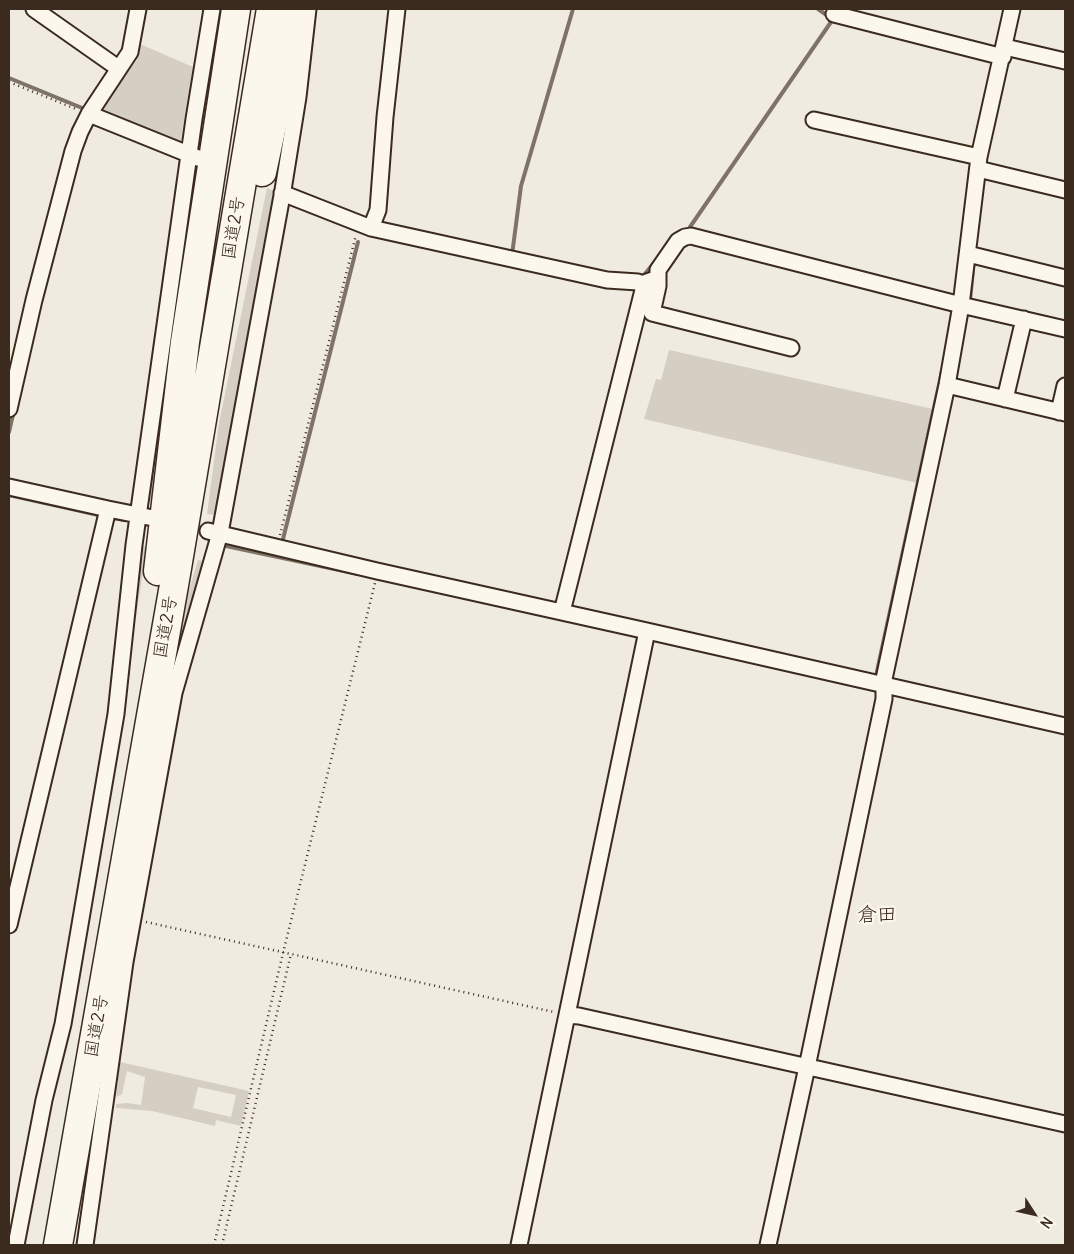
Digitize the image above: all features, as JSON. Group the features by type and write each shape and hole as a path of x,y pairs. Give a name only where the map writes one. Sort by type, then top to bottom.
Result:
{"highway":[{"name":"国道2号","path":"42,1245 158,571 252,75 271,9"},
{"path":"207,391 224,361 282,79 294,9"},
{"name":"国道2号","path":"58,1245 207,391 252,75 234,12"},
{"path":"158,571 185,342 234,12"}],"street":[{"path":"34,9 118,68"},
{"path":"9,409 34,300 80,132 118,68 130,52 138,9"},
{"path":"85,1245 111,1054 133,919 174,693 214,532 283,192 298,97 308,9"},
{"path":"365,226 378,210 385,117 397,9"},
{"path":"768,1245 808,1067 884,690 884,679 947,385 972,255 981,167 1012,9"},
{"path":"194,119 234,12"},
{"path":"16,1245 42,1109 63,1024 116,714 197,158 194,119 205,84 212,46 234,12"},
{"path":"834,14 1004,52 1065,61"},
{"path":"90,114 197,158"},
{"path":"814,120 1065,190"},
{"path":"267,184 365,226 606,280 648,281 658,286 652,313 791,348"},
{"path":"562,612 643,290 678,241 685,237 691,236 961,305 1065,329"},
{"path":"972,255 1065,278"},
{"path":"1005,399 1024,319"},
{"path":"947,385 1062,412 1065,386"},
{"path":"9,487 107,513 146,516"},
{"path":"9,925 107,513"},
{"path":"214,532 276,548 562,612 646,635 884,690 1065,726"},
{"path":"519,1245 646,635"},
{"path":"567,1015 1065,1124"}],"path":[{"path":"9,82 90,114"},
{"path":"276,548 365,226"},
{"path":"214,1245 283,953 375,581"},
{"path":"133,919 567,1015"},
{"path":"222,1245 291,954"}],"shaded area":[{"path":"218,42 204,157 197,151 215,46"},
{"path":"140,44 193,67 180,144 100,113 101,108 137,60"},
{"path":"194,164 203,164 155,502 145,500"},
{"path":"267,188 278,195 219,515 207,514 219,423"},
{"path":"669,350 933,409 917,483 644,419 656,379 661,380"},
{"path":"139,545 147,547 127,674"},
{"path":"198,560 209,562 169,687 180,620"},
{"path":"120,1062 249,1091 241,1126 216,1120 215,1126 152,1111 116,1108 116,1104 141,1105 145,1077 127,1071 122,1094 116,1097","holes":["198,1087 236,1095 231,1117 193,1108"]}],"waterway":[{"path":"512,255 521,186 573,9"},
{"path":"690,230 690,227 831,22 828,16 818,9"},
{"path":"9,78 87,110"},
{"path":"282,543 358,242"},
{"path":"645,279 644,275 658,258"},
{"path":"970,300 974,260"},
{"path":"876,676 942,371"},
{"path":"9,432 14,410"},
{"path":"9,495 103,516"},
{"path":"109,517 124,520"},
{"path":"226,546 358,574"}],"district":[{"name":"倉田","path":"877,915"}]}
